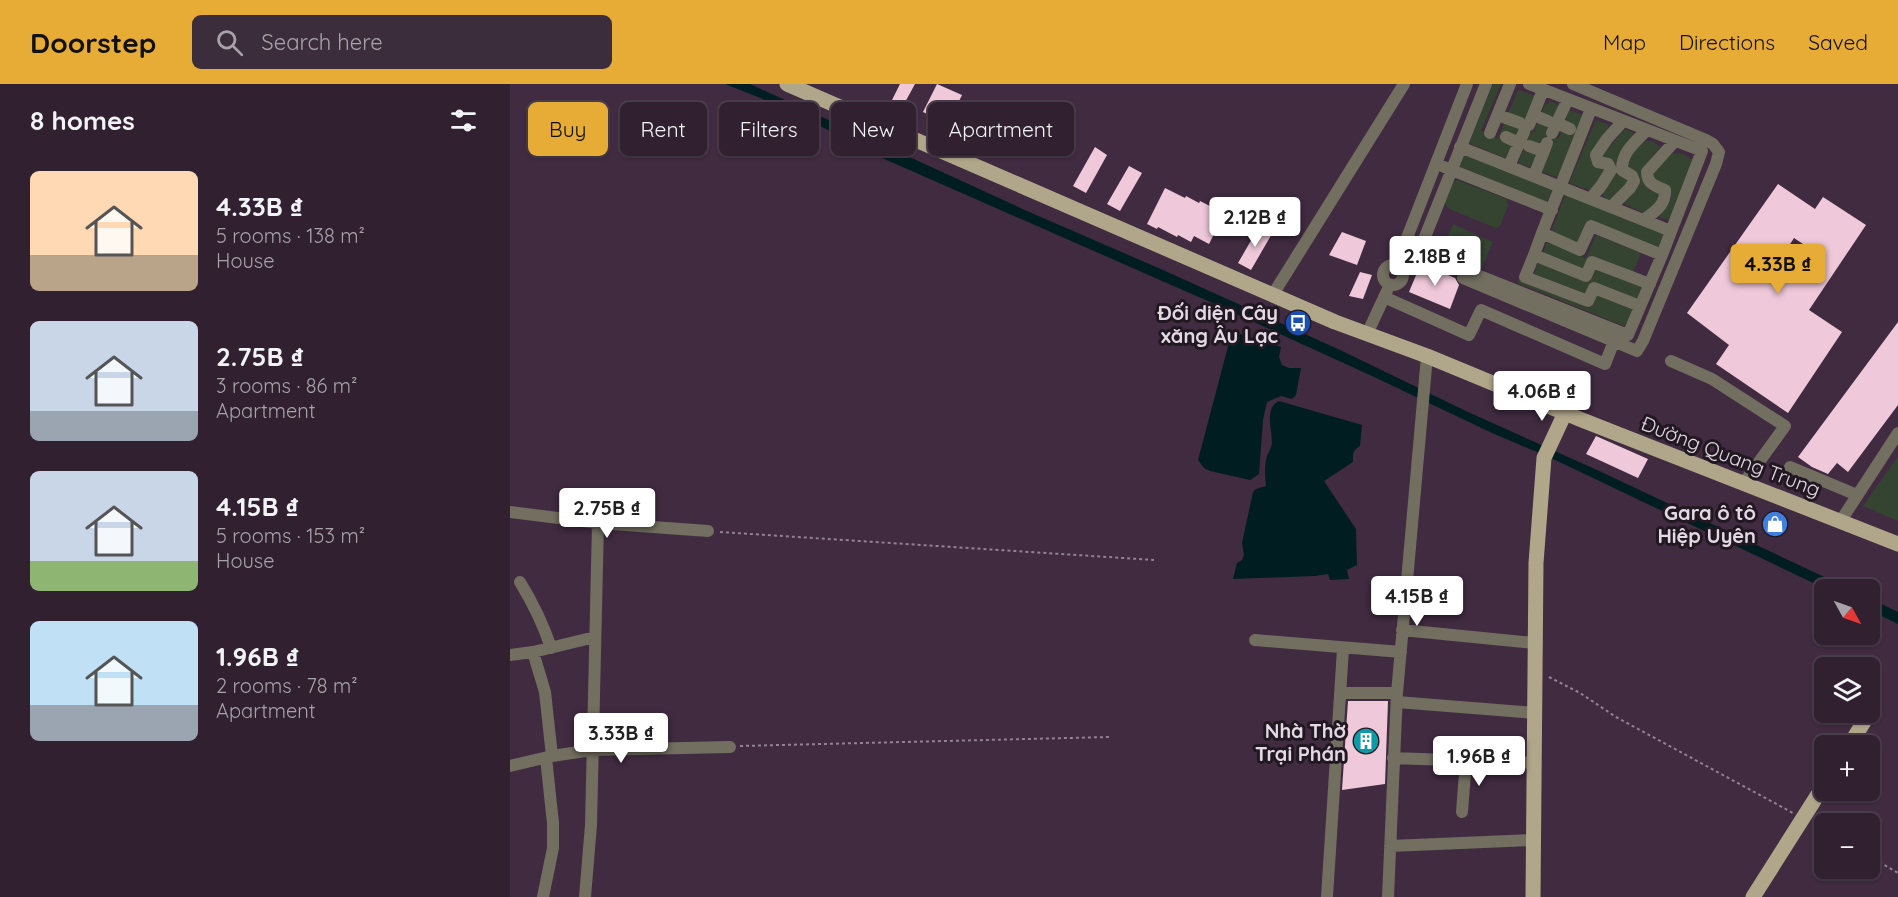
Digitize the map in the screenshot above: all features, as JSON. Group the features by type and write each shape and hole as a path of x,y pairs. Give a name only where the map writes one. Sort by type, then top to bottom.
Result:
{"main road":[{"name":"Đường Quang Trung","path":"787,84 1272,296 1898,544"},
{"path":"1533,897 1536,563 1547,452 1565,413"},
{"path":"1753,897 1814,801"}],"street":[{"path":"1272,296 1404,84"},
{"path":"1367,334 1390,284 1397,284 1402,278 1402,270 1396,266 1467,84"},
{"path":"1486,84 1419,252 1628,335 1702,151 1529,84"},
{"path":"1490,133 1510,84"},
{"path":"1401,252 1637,351 1719,152 1713,144 1706,140 1573,84"},
{"path":"1509,166 1544,90"},
{"path":"1534,176 1550,134 1568,99"},
{"path":"1592,109 1525,277 1588,301 1594,288 1640,306"},
{"path":"1498,115 1526,131 1550,134 1570,129"},
{"path":"1590,198 1611,170 1608,164 1598,162 1596,155 1606,139 1623,121"},
{"path":"1611,207 1634,181 1632,176 1622,170 1624,156 1647,130"},
{"path":"1506,137 1526,131 1550,134"},
{"path":"1644,220 1658,209 1665,196 1665,190 1651,184 1647,178 1647,172 1675,141"},
{"path":"1460,147 1671,231"},
{"path":"1436,163 1552,210"},
{"path":"1423,197 1437,203"},
{"path":"1542,233 1580,250 1591,226 1662,255"},
{"path":"1534,255 1586,276 1592,262 1650,284"},
{"path":"1384,297 1469,335 1481,310 1605,364 1614,341"},
{"path":"1388,897 1397,698 1427,356"},
{"path":"1671,361 1712,378 1785,426 1743,484"},
{"path":"1840,522 1897,436"},
{"path":"1790,466 1857,495"},
{"path":"510,512 598,524 708,531"},
{"path":"585,897 591,825 598,524"},
{"path":"520,582 544,625 551,648"},
{"path":"1402,630 1534,643"},
{"path":"510,655 595,638"},
{"path":"1255,640 1401,652"},
{"path":"1327,897 1343,649"},
{"path":"533,652 545,692 553,823 553,848 543,897"},
{"path":"1340,693 1535,713"},
{"path":"510,766 592,750 730,747"},
{"path":"1394,758 1535,763"},
{"path":"1462,812 1466,760"},
{"path":"1390,846 1534,840"}],"path":[{"path":"708,531 1154,560"},
{"path":"1535,671 1580,693 1617,717 1814,824"},
{"path":"730,747 1109,737"},
{"path":"1880,862 1898,873"}],"shaded area":[{"path":"725,84 750,84 789,102 770,102"},
{"path":"1493,84 1501,84 1481,131 1498,138 1518,90 1536,96 1526,128 1534,132 1545,104 1552,101 1559,106 1546,135 1550,138 1559,138 1569,110 1584,115 1560,178 1542,172 1553,142 1542,139 1531,168 1518,163 1530,133 1513,144 1507,159 1469,143"},
{"path":"819,116 831,121 831,132 819,125"},
{"path":"1596,120 1609,125 1591,160 1594,165 1606,171 1589,190 1569,183"},
{"path":"1625,129 1634,133 1636,138 1616,162 1617,168 1631,180 1612,200 1607,199 1603,193 1612,176 1600,158"},
{"path":"1653,141 1660,147 1643,169 1641,177 1649,190 1661,194 1661,199 1646,214 1625,204 1625,200 1639,184 1639,178 1627,169 1626,161 1640,144"},
{"path":"1672,153 1683,154 1694,161 1671,220 1660,218 1658,215 1668,205 1671,196 1667,188 1654,181 1652,172"},
{"path":"1463,154 1552,190 1547,202 1458,166"},
{"path":"878,156 907,156 1338,349 1468,412 1829,579 1814,579 1814,583 1551,458 1492,433 1210,302"},
{"path":"1457,180 1507,199 1508,206 1500,226 1496,228 1449,209 1444,202 1454,181"},
{"path":"1566,193 1664,233 1658,248 1588,221 1579,243 1554,233 1552,229"},
{"path":"1453,224 1493,242 1481,270 1441,252"},
{"path":"1596,235 1641,253 1633,272 1594,257 1587,273 1542,255 1547,242 1586,258"},
{"path":"1539,261 1590,281 1596,267 1642,286 1637,299 1593,282 1587,297 1533,276"},
{"path":"1519,279 1590,308 1597,291 1633,305 1634,311 1629,322 1624,326 1517,283"},
{"path":"1235,334 1281,347 1279,357 1282,365 1289,368 1301,368 1296,395 1292,399 1281,396 1267,402 1263,420 1259,474 1250,480 1210,471 1204,468 1198,460 1230,339"},
{"path":"1279,401 1362,425 1360,446 1353,453 1353,462 1324,481 1356,529 1357,565 1347,570 1349,579 1330,580 1328,574 1233,579 1237,563 1244,555 1242,543 1253,492 1266,486 1265,464 1272,442 1270,414 1274,404"},
{"path":"1898,456 1898,521 1863,506"},
{"path":"1880,603 1898,612 1898,624 1880,615"}],"building":[{"path":"900,84 915,84 905,102 892,100"},
{"path":"937,84 962,95 959,102 928,102"},
{"path":"928,102 928,114 923,112"},
{"path":"1095,147 1107,155 1086,193 1073,186"},
{"path":"1129,166 1142,173 1120,211 1107,204"},
{"path":"1778,184 1815,209 1823,197 1866,225 1809,310 1842,332 1788,413 1716,364 1729,345 1687,313","holes":["1794,238 1812,250 1797,272 1780,260"]},
{"path":"1165,188 1214,208 1217,203 1227,208 1209,244 1194,236 1191,242 1147,224"},
{"path":"1260,225 1273,232 1251,270 1238,263"},
{"path":"1342,232 1366,241 1357,265 1329,255"},
{"path":"1419,268 1425,270 1431,268 1455,278 1459,285 1450,309 1409,292"},
{"path":"1360,272 1372,275 1363,299 1349,296"},
{"path":"1898,322 1898,405 1848,472 1837,463 1828,474 1812,467 1798,457"},
{"path":"1596,436 1648,459 1638,478 1586,454"},
{"name":"Nhà Thờ Trại Phán","path":"1348,701 1388,701 1385,784 1342,790"}],"place":[{"name":"Đối diện Cây xăng Âu Lạc","path":"1298,323"},
{"name":"Gara ô tô Hiệp Uyên","path":"1775,524"},
{"name":"Nhà Thờ Trại Phán","path":"1366,741"}]}
